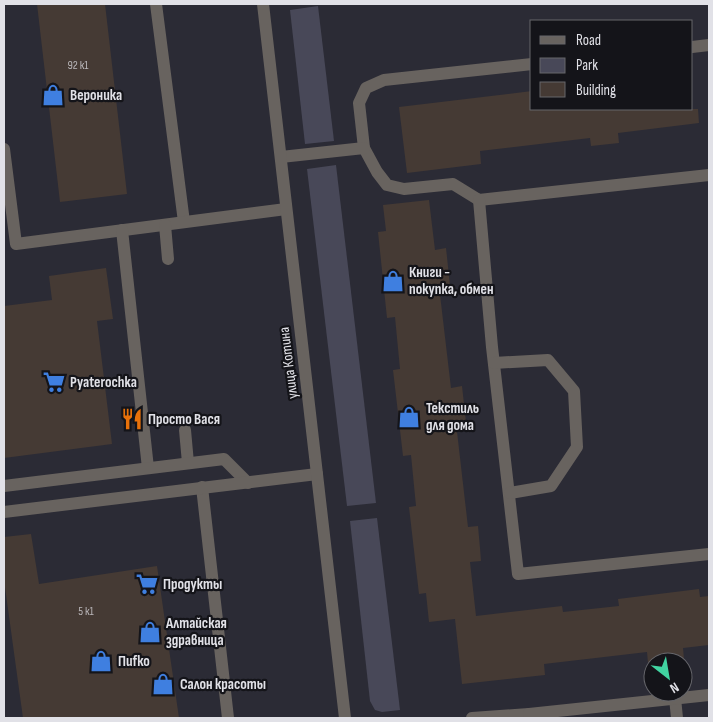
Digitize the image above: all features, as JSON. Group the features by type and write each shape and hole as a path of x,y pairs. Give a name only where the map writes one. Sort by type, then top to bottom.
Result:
{"street":[{"path":"156,4 184,222"},
{"name":"улица Котина","path":"263,4 345,718"},
{"path":"693,47 709,45"},
{"path":"530,64 384,80 366,88 359,103 364,148 377,172 387,185 404,189 453,184 479,200 709,175"},
{"path":"4,148 16,244 286,209"},
{"path":"280,157 364,148"},
{"path":"479,200 494,363 518,574 709,554"},
{"path":"165,225 168,259"},
{"path":"122,230 148,468"},
{"path":"494,363 548,360 574,391 577,447 550,486 510,493"},
{"path":"185,430 188,463"},
{"path":"4,486 224,459 248,483"},
{"path":"4,512 317,474"},
{"path":"202,487 228,718"},
{"path":"693,696 709,695"},
{"path":"472,718 529,716 643,702"},
{"path":"675,702 677,718"}],"green space":[{"path":"318,6 334,141 305,144 290,10"},
{"path":"336,165 376,503 347,506 307,169"},
{"path":"377,518 400,710 382,712 375,710 370,701 350,521"}],"building":[{"path":"37,4 105,4 127,194 60,202"},
{"path":"530,91 530,110 698,109 699,123 618,133 619,143 591,146 590,138 480,151 481,164 407,173 399,107"},
{"path":"429,200 435,250 446,248 450,285 439,286 451,388 462,386 466,422 456,423 468,527 478,526 481,561 470,562 476,616 562,606 563,612 619,606 618,599 699,589 700,597 709,596 709,645 683,648 683,652 643,652 544,664 545,675 462,684 455,619 429,622 426,593 419,594 409,507 416,506 411,455 403,456 393,370 400,369 395,317 387,318 378,232 386,231 383,205"},
{"name":"Pyaterochka","path":"106,268 113,319 97,321 112,444 4,458 4,306 52,300 49,276"},
{"path":"31,534 39,584 157,566 179,718 23,718 4,580 4,537"}],"place":[{"name":"Вероника","path":"53,95"},
{"name":"Книги - покупка, обмен","path":"393,281"},
{"name":"Pyaterochka","path":"54,382"},
{"name":"Текстиль для дома","path":"409,417"},
{"name":"Просто Вася","path":"132,419"},
{"name":"Продукты","path":"147,584"},
{"name":"Алтайская здравница","path":"150,632"},
{"name":"Пиfко","path":"101,661"},
{"name":"Салон красоты","path":"163,684"}]}
